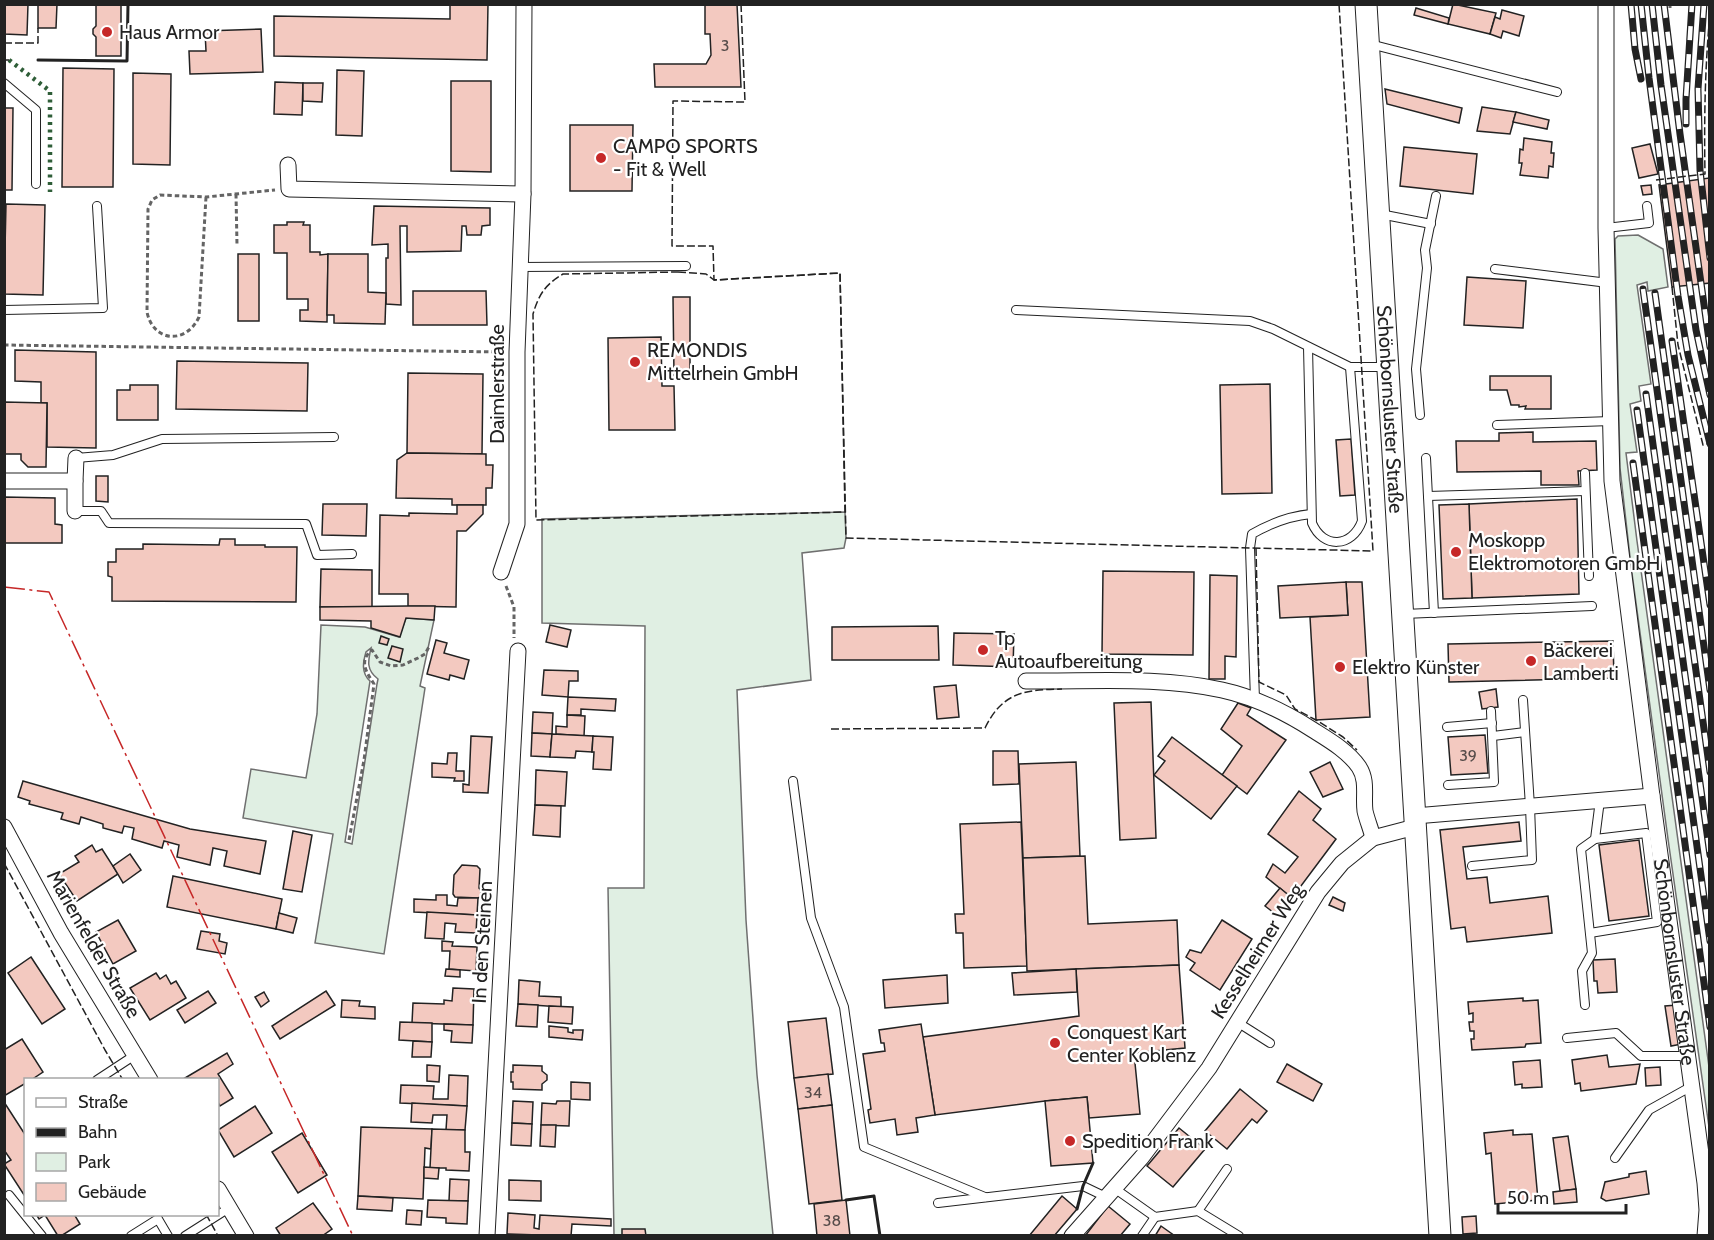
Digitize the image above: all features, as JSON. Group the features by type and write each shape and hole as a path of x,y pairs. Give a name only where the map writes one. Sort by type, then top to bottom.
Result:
{"street":[{"name":"Daimlerstraße","path":"501,572 517,524 517,352 523,194 524,4"},
{"name":"Schönbornsluster Straße","path":"1366,4 1440,1236"},
{"name":"Schönbornsluster Straße","path":"1606,4 1606,228 1612,482 1705,1183 1707,1210 1705,1236"},
{"path":"288,165 289,189 523,194"},
{"path":"75,511 76,458"},
{"path":"4,481 75,481"},
{"name":"In den Steinen","path":"488,1236 518,651"},
{"path":"1026,681 1194,685 1223,690 1278,710 1313,729 1346,753 1359,767 1364,778 1365,810 1373,838"},
{"path":"1415,821 1530,806 1652,796"},
{"name":"Kesselheimer Weg","path":"1072,1236 1142,1157 1209,1068 1318,892 1342,863 1373,838 1415,821"},
{"name":"Marienfelder Straße","path":"4,827 61,933 149,1078"},
{"path":"219,1191 246,1236"}],"lane":[{"path":"1368,44 1557,92"},
{"path":"4,83 36,110 36,184"},
{"path":"1420,415 1416,369 1427,268 1425,250 1437,196"},
{"path":"4,310 103,308 98,206"},
{"path":"1606,228 1649,223 1647,206"},
{"path":"1379,214 1431,224"},
{"path":"519,267 686,266"},
{"path":"1495,269 1608,283"},
{"path":"1016,310 1250,321 1273,329 1350,367 1388,367"},
{"path":"1308,346 1312,523 1322,537 1338,542 1354,536 1362,522 1350,367"},
{"path":"1497,425 1611,421"},
{"path":"76,458 113,455 162,439 334,437"},
{"path":"1426,459 1434,613"},
{"path":"1586,473 1589,576"},
{"path":"1428,496 1586,491"},
{"path":"75,511 102,511 109,523 306,524 317,555 352,554"},
{"path":"1255,700 1250,548 1252,534 1268,525 1299,515 1311,514"},
{"path":"1403,614 1592,606"},
{"path":"1472,866 1532,860 1523,700"},
{"path":"1448,785 1494,782 1491,711"},
{"path":"1448,727 1492,723"},
{"path":"1493,736 1525,732"},
{"path":"793,781 811,918 844,1007 864,1147 985,1197"},
{"path":"1595,838 1599,800"},
{"path":"1586,1005 1582,971 1592,953 1581,849 1595,838 1646,833 1657,922 1590,933"},
{"path":"1237,1022 1270,1043"},
{"path":"1567,1038 1616,1033 1641,1056 1688,1056"},
{"path":"100,1078 135,1055"},
{"path":"1615,1158 1649,1110 1692,1086"},
{"path":"1198,1211 1227,1169"},
{"path":"938,1203 1083,1186 1110,1193 1155,1217 1198,1211 1239,1236"},
{"path":"6,1193 24,1214"},
{"path":"219,1214 229,1208"},
{"path":"25,1216 42,1236"},
{"path":"185,1236 216,1216"},
{"path":"131,1236 157,1217 168,1236"},
{"path":"1142,1236 1155,1217"}],"path":[{"path":"206,196 199,317 191,330 183,335 174,337 166,335 152,326 147,312 148,209 152,200 160,195 206,196 266,191"},
{"path":"236,194 237,245"},
{"path":"4,345 517,352"},
{"path":"501,572 514,607 513,635 518,651"},
{"path":"349,840 362,771 374,684 368,676 364,662 372,650 380,662 391,666 403,665 425,654 430,645"}],"green space":[{"path":"1638,235 1663,249 1668,287 1648,291 1647,282 1637,285 1651,384 1639,386 1641,401 1630,404 1637,452 1626,453 1709,1067 1709,1127 1631,566 1620,468 1615,239 1618,236"},
{"path":"845,512 844,548 802,553 811,680 737,690 746,920 757,1075 773,1235 614,1235 608,888 644,888 645,626 542,623 542,519"},
{"path":"406,618 434,620 420,686 425,688 384,954 315,943 333,834 243,818 251,769 306,778 317,714 321,625 365,627 399,637","holes":["371,648 370,669 378,679 352,844 345,842 370,681 365,674 364,663 366,652"]}],"building":[{"path":"4,4 28,4 27,35 4,34"},
{"path":"38,4 57,4 56,28 38,28"},
{"name":"Haus Armor","path":"96,4 121,4 121,56 96,56 96,37 93,29 96,26"},
{"path":"450,4 488,4 487,60 274,56 274,16 450,19"},
{"path":"737,4 741,87 655,87 654,64 706,64 711,55 710,34 705,34 705,5"},
{"path":"1453,4 1496,13 1490,34 1448,24"},
{"path":"1416,8 1449,18 1448,24 1414,15"},
{"path":"1502,10 1524,16 1519,36 1503,31 1501,38 1490,34 1495,17 1500,19"},
{"path":"261,29 263,72 190,74 189,51 206,51 205,31"},
{"path":"63,68 114,69 113,187 62,187"},
{"path":"337,70 364,71 362,136 336,135"},
{"path":"133,73 171,74 170,165 133,164"},
{"path":"451,81 491,81 491,172 451,171"},
{"path":"275,82 303,83 302,115 274,114"},
{"path":"303,83 323,83 322,102 303,101"},
{"path":"1385,89 1462,108 1459,123 1387,104"},
{"path":"1482,107 1516,112 1510,134 1477,131"},
{"path":"4,108 13,108 12,190 4,190"},
{"path":"1516,112 1549,120 1547,129 1513,122"},
{"name":"CAMPO SPORTS - Fit & Well","path":"570,125 633,125 632,191 570,191"},
{"path":"1524,138 1552,142 1553,167 1549,166 1548,178 1520,175 1522,163 1519,163 1520,149 1523,150"},
{"path":"1650,144 1658,174 1639,178 1632,148"},
{"path":"1404,147 1477,154 1473,194 1400,186"},
{"path":"1709,178 1710,283 1672,287 1659,185"},
{"path":"1651,185 1652,194 1643,195 1641,186"},
{"path":"6,204 45,205 43,295 4,294"},
{"path":"374,206 490,208 490,225 482,226 481,235 467,235 466,226 462,226 461,251 407,252 407,226 400,226 401,305 386,304 388,244 372,245"},
{"path":"287,222 304,222 303,225 310,225 310,252 320,252 320,255 328,254 327,322 300,321 300,310 308,310 308,299 287,299 287,253 274,253 274,225 287,225"},
{"path":"238,254 259,254 259,321 238,321"},
{"path":"328,254 368,254 368,292 386,293 385,324 334,323 334,315 327,315"},
{"path":"1467,277 1526,281 1523,328 1464,325"},
{"path":"413,291 486,291 487,325 413,325"},
{"path":"673,297 690,297 690,376 674,376"},
{"name":"REMONDIS Mittelrhein GmbH","path":"661,337 662,386 674,386 675,430 609,430 608,338"},
{"path":"15,350 96,352 96,448 47,447 47,403 41,403 41,382 15,381"},
{"path":"177,361 308,363 307,411 176,409"},
{"path":"408,373 483,374 482,454 407,453"},
{"path":"1490,376 1551,376 1551,409 1525,409 1526,406 1511,405 1507,390 1490,390"},
{"path":"1270,384 1272,493 1222,494 1220,385"},
{"path":"130,385 158,385 158,420 117,420 117,390 130,390"},
{"path":"4,402 47,403 46,467 28,467 21,460 21,454 4,454"},
{"path":"1533,432 1533,442 1596,441 1597,470 1578,471 1579,485 1541,485 1541,471 1457,472 1456,441 1499,441 1499,433"},
{"path":"1351,439 1355,495 1340,496 1336,440"},
{"path":"407,453 486,454 486,465 493,465 492,488 486,488 486,505 452,505 452,499 396,498 397,460"},
{"path":"96,476 108,476 108,502 96,501"},
{"path":"4,497 55,498 55,524 62,525 62,543 4,543"},
{"path":"1577,499 1579,594 1472,598 1469,504"},
{"path":"323,504 367,504 366,536 322,535"},
{"name":"Moskopp Elektromotoren GmbH","path":"1469,504 1472,598 1443,599 1439,505"},
{"path":"457,505 483,505 483,514 466,531 457,531 456,607 408,606 408,594 379,594 380,515 457,514"},
{"path":"220,539 235,539 235,545 297,547 296,602 112,601 112,577 108,576 108,562 116,562 116,549 143,549 143,544 219,545"},
{"path":"321,569 372,570 372,607 320,607"},
{"path":"1103,571 1194,572 1193,655 1102,654"},
{"path":"1210,575 1237,576 1236,657 1225,656 1225,679 1209,679"},
{"name":"Elektro Künster","path":"1346,582 1362,582 1370,717 1316,720 1310,617 1348,615"},
{"path":"1346,582 1348,615 1280,618 1278,586"},
{"path":"435,606 434,620 406,618 400,637 371,628 371,621 320,620 320,607"},
{"path":"550,625 571,630 567,647 546,642"},
{"path":"938,626 939,660 832,660 832,627"},
{"name":"Tp Autoaufbereitung","path":"954,633 1014,634 1013,667 953,665"},
{"path":"381,636 389,639 387,645 379,643"},
{"path":"436,640 447,643 444,653 469,660 464,679 450,675 449,680 427,674"},
{"name":"Bäckerei Lamberti","path":"1613,641 1614,678 1449,682 1448,644"},
{"path":"392,646 403,649 400,662 388,658"},
{"path":"544,670 578,671 578,681 569,681 568,697 542,695"},
{"path":"956,685 959,717 937,719 934,687"},
{"path":"1496,689 1498,707 1482,709 1479,692"},
{"path":"568,697 616,699 615,711 581,709 581,715 567,715"},
{"path":"1151,702 1156,838 1120,840 1114,703"},
{"path":"1238,703 1251,708 1247,715 1286,740 1247,794 1222,775 1242,746 1221,729"},
{"path":"533,712 553,713 552,734 532,733"},
{"path":"567,715 585,716 584,736 556,734 556,726 567,727"},
{"path":"532,733 552,734 550,757 531,756"},
{"path":"552,734 593,736 592,752 576,751 575,758 550,757"},
{"path":"1485,735 1488,773 1451,775 1448,737"},
{"path":"471,736 492,737 488,793 463,792 463,784 469,785"},
{"path":"593,736 613,737 611,770 593,769"},
{"path":"1172,737 1237,786 1211,819 1154,775 1165,761 1158,756"},
{"path":"993,751 1018,751 1019,784 993,785"},
{"path":"448,753 457,753 456,771 464,771 464,781 454,781 455,778 432,777 432,763 447,764"},
{"path":"1076,762 1080,856 1023,858 1019,764"},
{"path":"1330,762 1343,789 1323,797 1310,772"},
{"path":"536,770 567,772 565,806 535,805"},
{"path":"23,781 190,829 266,841 260,874 224,866 227,851 213,848 210,865 177,857 179,845 164,841 162,848 132,839 134,828 124,826 122,833 103,828 103,824 81,817 79,824 61,819 63,813 29,804 30,801 18,797"},
{"path":"1299,791 1321,809 1313,820 1336,839 1292,898 1266,877 1273,864 1285,873 1298,857 1268,834"},
{"path":"535,805 561,806 560,837 533,835"},
{"path":"1021,822 1027,966 964,968 963,933 956,933 955,914 964,914 960,824"},
{"path":"1519,822 1521,841 1463,847 1467,879 1487,877 1490,903 1548,896 1552,933 1467,942 1465,927 1451,929 1440,830"},
{"path":"293,831 312,835 302,892 283,889"},
{"path":"1639,840 1649,916 1609,921 1599,845"},
{"path":"92,845 96,852 102,849 118,874 77,901 59,874 79,862 75,856"},
{"path":"130,854 141,870 123,883 113,866"},
{"path":"1085,856 1088,924 1177,920 1179,965 1027,971 1023,858"},
{"path":"462,865 477,866 480,869 481,896 478,898 455,897 453,894 454,875"},
{"path":"173,876 282,899 276,929 167,907"},
{"path":"1280,888 1292,898 1278,916 1265,906"},
{"path":"436,895 447,895 447,905 457,906 458,898 478,898 477,915 414,912 414,899 436,900"},
{"path":"1333,897 1345,903 1343,911 1329,905"},
{"path":"427,912 477,915 476,933 455,932 456,924 445,923 444,939 425,938"},
{"path":"279,913 297,918 293,933 276,929"},
{"path":"118,920 136,951 113,964 96,932"},
{"path":"1222,920 1252,939 1220,990 1190,970 1195,963 1186,957 1190,950 1201,953"},
{"path":"201,931 220,934 219,941 227,943 225,954 197,949"},
{"path":"442,941 453,942 452,946 477,947 476,971 449,969 450,951 442,951"},
{"path":"31,957 65,1009 42,1024 8,973"},
{"path":"1615,959 1617,992 1598,993 1597,981 1594,981 1593,960"},
{"name":"Conquest Kart Center Koblenz","path":"1179,965 1185,1048 1134,1053 1140,1114 1089,1118 1087,1097 935,1115 923,1037 1079,1016 1076,969"},
{"path":"446,969 460,970 460,977 445,976"},
{"path":"1076,969 1077,992 1014,995 1012,973"},
{"path":"156,973 160,979 166,975 171,984 176,981 186,998 150,1020 130,988"},
{"path":"947,975 948,1003 885,1008 883,980"},
{"path":"519,980 540,982 539,996 561,997 561,1007 518,1004"},
{"path":"453,988 474,989 473,1025 412,1023 413,1003 444,1004 444,1000 452,1001"},
{"path":"208,991 216,1003 185,1023 177,1010"},
{"path":"326,991 335,1005 280,1039 272,1026"},
{"path":"264,992 269,1001 261,1007 255,997"},
{"path":"1523,998 1523,1001 1538,1000 1541,1043 1526,1044 1525,1047 1472,1050 1471,1039 1474,1039 1474,1031 1470,1031 1469,1022 1473,1022 1473,1013 1469,1014 1468,1002"},
{"path":"342,1000 360,1001 359,1006 375,1007 375,1019 341,1017"},
{"path":"518,1004 538,1005 537,1027 516,1026"},
{"path":"1677,1005 1682,1044 1671,1046 1665,1006"},
{"path":"549,1006 573,1007 572,1024 548,1022"},
{"path":"826,1018 833,1074 794,1078 788,1022"},
{"path":"400,1022 432,1023 432,1042 399,1040"},
{"path":"444,1024 473,1025 472,1043 451,1042 452,1031 444,1030"},
{"path":"921,1024 935,1115 916,1118 918,1132 897,1135 895,1119 870,1123 868,1110 871,1109 863,1054 885,1051 879,1030"},
{"path":"549,1026 568,1028 568,1032 573,1033 573,1030 583,1030 582,1040 549,1037"},
{"path":"22,1039 43,1072 34,1078 24,1078 24,1084 4,1096 4,1050"},
{"path":"413,1041 432,1042 431,1057 412,1057"},
{"path":"227,1053 233,1064 218,1074 233,1098 220,1106 219,1078 185,1078"},
{"path":"1607,1055 1609,1067 1640,1064 1636,1084 1581,1091 1580,1083 1575,1084 1572,1060"},
{"path":"1540,1060 1542,1087 1522,1088 1522,1084 1515,1085 1513,1062"},
{"path":"1287,1064 1322,1084 1313,1101 1277,1082"},
{"path":"427,1065 440,1066 439,1082 427,1081"},
{"path":"513,1065 542,1066 547,1080 542,1084 542,1090 513,1089 511,1072 513,1072"},
{"path":"1660,1067 1661,1085 1646,1086 1645,1068"},
{"path":"828,1074 832,1105 798,1109 794,1078"},
{"path":"449,1075 468,1076 467,1106 400,1103 401,1085 434,1086 433,1099 448,1099"},
{"path":"571,1082 590,1083 590,1100 571,1099"},
{"path":"1240,1089 1267,1111 1257,1123 1252,1119 1227,1149 1205,1131"},
{"name":"Spedition Frank","path":"1087,1097 1093,1163 1051,1166 1045,1101"},
{"path":"513,1101 533,1102 532,1124 512,1123"},
{"path":"557,1101 570,1101 569,1126 541,1125 542,1103 556,1104"},
{"path":"4,1102 24,1133 24,1195 4,1164 11,1160 4,1150"},
{"path":"412,1103 467,1106 465,1130 446,1130 447,1115 433,1115 432,1123 411,1122"},
{"path":"832,1105 842,1200 809,1204 798,1109"},
{"path":"255,1106 272,1133 234,1157 219,1129"},
{"path":"512,1123 532,1124 531,1146 511,1145"},
{"path":"541,1125 556,1125 555,1147 540,1146"},
{"path":"361,1127 432,1129 431,1149 425,1148 423,1199 358,1196"},
{"path":"1179,1128 1205,1149 1173,1187 1147,1166"},
{"path":"432,1129 465,1130 465,1152 470,1152 469,1171 430,1168"},
{"path":"1513,1130 1513,1135 1532,1134 1538,1200 1495,1204 1491,1153 1486,1154 1484,1133"},
{"path":"302,1133 327,1175 298,1193 272,1152"},
{"path":"1568,1136 1576,1189 1560,1191 1553,1138"},
{"path":"424,1167 439,1168 438,1179 424,1178"},
{"path":"1646,1171 1649,1194 1606,1201 1601,1198 1605,1182"},
{"path":"450,1179 469,1180 468,1201 449,1201"},
{"path":"509,1180 541,1181 541,1201 509,1200"},
{"path":"1576,1189 1577,1202 1554,1204 1553,1192"},
{"path":"358,1196 393,1198 392,1211 357,1209"},
{"path":"1062,1196 1077,1209 1054,1236 1029,1236"},
{"path":"428,1200 468,1201 467,1224 446,1223 446,1218 427,1217"},
{"path":"846,1200 850,1236 817,1236 814,1204"},
{"path":"313,1203 332,1229 322,1236 281,1236 276,1228"},
{"path":"1108,1206 1130,1224 1120,1236 1085,1236"},
{"path":"407,1210 422,1211 421,1225 406,1224"},
{"path":"508,1213 535,1215 534,1228 539,1229 540,1215 611,1219 611,1226 572,1224 571,1236 507,1234"},
{"path":"46,1216 75,1216 80,1224 58,1236"},
{"path":"1476,1216 1477,1233 1463,1234 1462,1217"},
{"path":"1161,1226 1175,1236 1155,1236"},
{"path":"622,1229 645,1229 646,1236 622,1236"}],"railway":[{"path":"1631,4 1635,49 1641,79"},
{"path":"1641,4 1678,296 1688,355 1710,444"},
{"path":"1652,4 1661,85 1696,330 1710,395"},
{"path":"1664,4 1710,347"},
{"path":"1686,124 1692,4"},
{"path":"1704,4 1698,89 1700,170 1710,258"},
{"path":"1643,289 1710,772"},
{"path":"1655,293 1710,690"},
{"path":"1672,341 1710,605"},
{"path":"1646,394 1710,855"},
{"path":"1637,410 1710,941"},
{"path":"1633,463 1710,1027"}],"hedge":[{"path":"9,60 50,91 50,192"}],"fence":[{"path":"741,4 745,102 673,101 672,246 713,246 714,280 840,273 846,538 1373,551 1339,4"},
{"path":"1656,180 1705,174 1705,93 1710,13"},
{"path":"4,43 38,43 38,28"},
{"path":"4,60 9,60"},
{"path":"678,272 706,274 714,280 840,273 845,512 536,520 533,314 540,295 547,286 563,274 678,272"},
{"path":"1672,287 1678,345 1703,445 1710,443"},
{"path":"1256,548 1259,682 1286,695 1295,709 1343,737 1357,750"},
{"path":"831,729 985,728 1000,706 1017,695 1037,690 1062,689"},
{"path":"4,863 122,1078"},
{"path":"207,1216 218,1236"}],"wall":[{"path":"38,60 127,61 128,4"},
{"path":"1077,1209 1083,1186 1093,1163"},
{"path":"846,1200 874,1196 880,1236"}],"power":[{"path":"4,587 49,592 353,1236"}],"place":[{"name":"Haus Armor","path":"107,32"},
{"name":"CAMPO SPORTS - Fit & Well","path":"601,158"},
{"name":"REMONDIS Mittelrhein GmbH","path":"635,362"},
{"name":"Moskopp Elektromotoren GmbH","path":"1456,552"},
{"name":"Tp Autoaufbereitung","path":"983,650"},
{"name":"Bäckerei Lamberti","path":"1531,661"},
{"name":"Elektro Künster","path":"1340,667"},
{"name":"Conquest Kart Center Koblenz","path":"1055,1043"},
{"name":"Spedition Frank","path":"1070,1141"}]}
